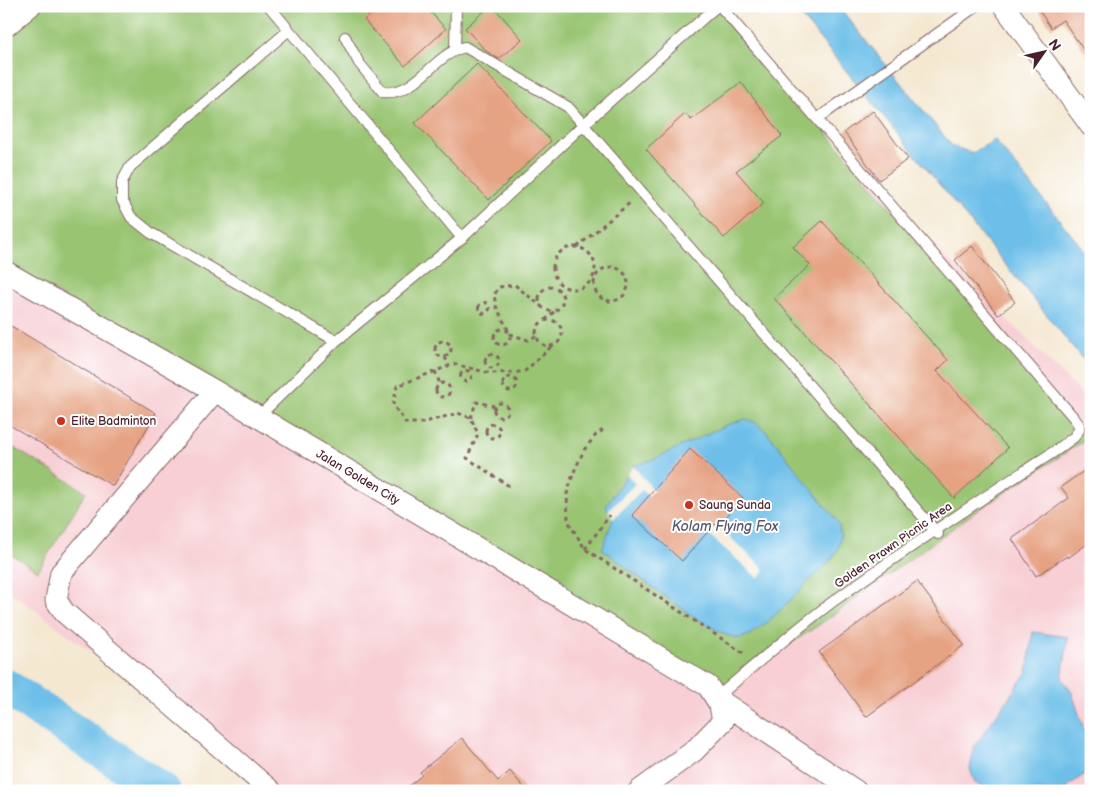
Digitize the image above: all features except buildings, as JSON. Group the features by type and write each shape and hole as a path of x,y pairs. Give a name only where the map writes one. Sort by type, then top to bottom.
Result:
{"street":[{"path":"6,26 30,6"},
{"path":"1004,6 1091,126"},
{"name":"Jalan Golden City","path":"6,272 215,391 712,692 856,791"},
{"path":"215,391 61,573 56,600 64,612 271,791"},
{"path":"639,791 694,751 723,720 722,710 712,692"}],"lane":[{"path":"269,6 462,238"},
{"path":"455,49 456,6"},
{"path":"258,417 336,341 462,238 583,125 719,6 817,119 975,7"},
{"path":"289,30 130,167 122,182 122,200 131,217 151,233 336,341"},
{"path":"345,37 358,63 383,92 393,93 405,90 443,56 455,49 465,47 568,107 936,532"},
{"name":"Golden Prawn Picnic Area","path":"712,692 758,662 830,604 1074,437 1079,430 1079,424 1074,418 817,119"}],"path":[{"path":"572,289 565,288 555,279 552,265 558,253 564,249 578,247 642,192"},
{"path":"578,247 590,254 595,268 594,283 597,294 606,300 616,300 625,293 627,288 626,278 619,270 613,268 598,273 594,283"},
{"path":"542,307 539,299 542,292 548,287 572,289 585,286 591,281 595,268"},
{"path":"536,336 528,340 510,334 504,329 499,330 494,336 496,341 500,344 505,344 509,341 510,334 496,306 494,295 500,287 515,285 549,311 560,308"},
{"path":"552,346 543,346 536,336 537,327 560,308 563,297 557,288"},
{"path":"489,306 496,306"},
{"path":"471,418 458,413 422,423 406,423 393,405 396,386 454,364 469,366 492,373 524,372 561,338 561,330 556,323 548,320 541,323"},
{"path":"440,342 447,342 450,347 451,352 445,357 438,355 435,350 440,342"},
{"path":"491,368 498,364 498,360 494,355 489,355 485,360 492,373"},
{"path":"445,357 449,366"},
{"path":"469,366 469,371"},
{"path":"435,371 440,384"},
{"path":"510,372 510,377"},
{"path":"510,377 515,379 517,383 516,388 511,392 504,389 502,385 505,378 510,377"},
{"path":"444,383 450,388 450,393 444,398 436,394 436,387 440,384 444,383"},
{"path":"494,406 493,411 498,417 503,417 507,414 508,407 505,403 500,402 494,406 476,402 471,418 478,434 467,458 509,486"},
{"path":"491,425 496,425 500,431 493,438 488,436 486,432 491,425"},
{"path":"603,430 596,435 584,450 573,474 567,494 568,521 585,549 758,662"},
{"path":"478,434 486,432"},
{"path":"585,549 610,515"}],"shaded area":[{"path":"6,6 710,18 1091,404 1091,791 271,791 207,737 6,589"}],"green space":[{"path":"6,6 720,6 1086,439 975,512 819,625 723,690 6,263"},
{"path":"6,443 86,492 38,571 6,551"}],"water":[{"path":"793,6 838,6 952,146 972,153 995,140 1091,259 1091,369"},
{"name":"Kolam Flying Fox","path":"746,419 755,422 766,431 838,522 840,541 838,549 829,562 786,605 759,629 742,638 731,637 695,617 650,586 602,549 613,519 606,505 633,466 654,459 726,425"},
{"path":"1033,632 1068,637 1062,679 1071,690 1091,750 1091,770 1069,785 1066,791 990,791 975,783 970,769 974,747 1027,672"}],"pier":[{"name":"Saung Sunda","path":"690,449 743,498 718,526 765,570 758,578 707,533 682,561 632,515 649,496 642,490 613,519 608,511 635,484 627,474 633,466 654,490 683,498 663,479"}],"waterway":[{"path":"6,687 163,791"}],"place":[{"name":"Elite Badminton","path":"61,421"},
{"name":"Saung Sunda","path":"689,505"}]}
